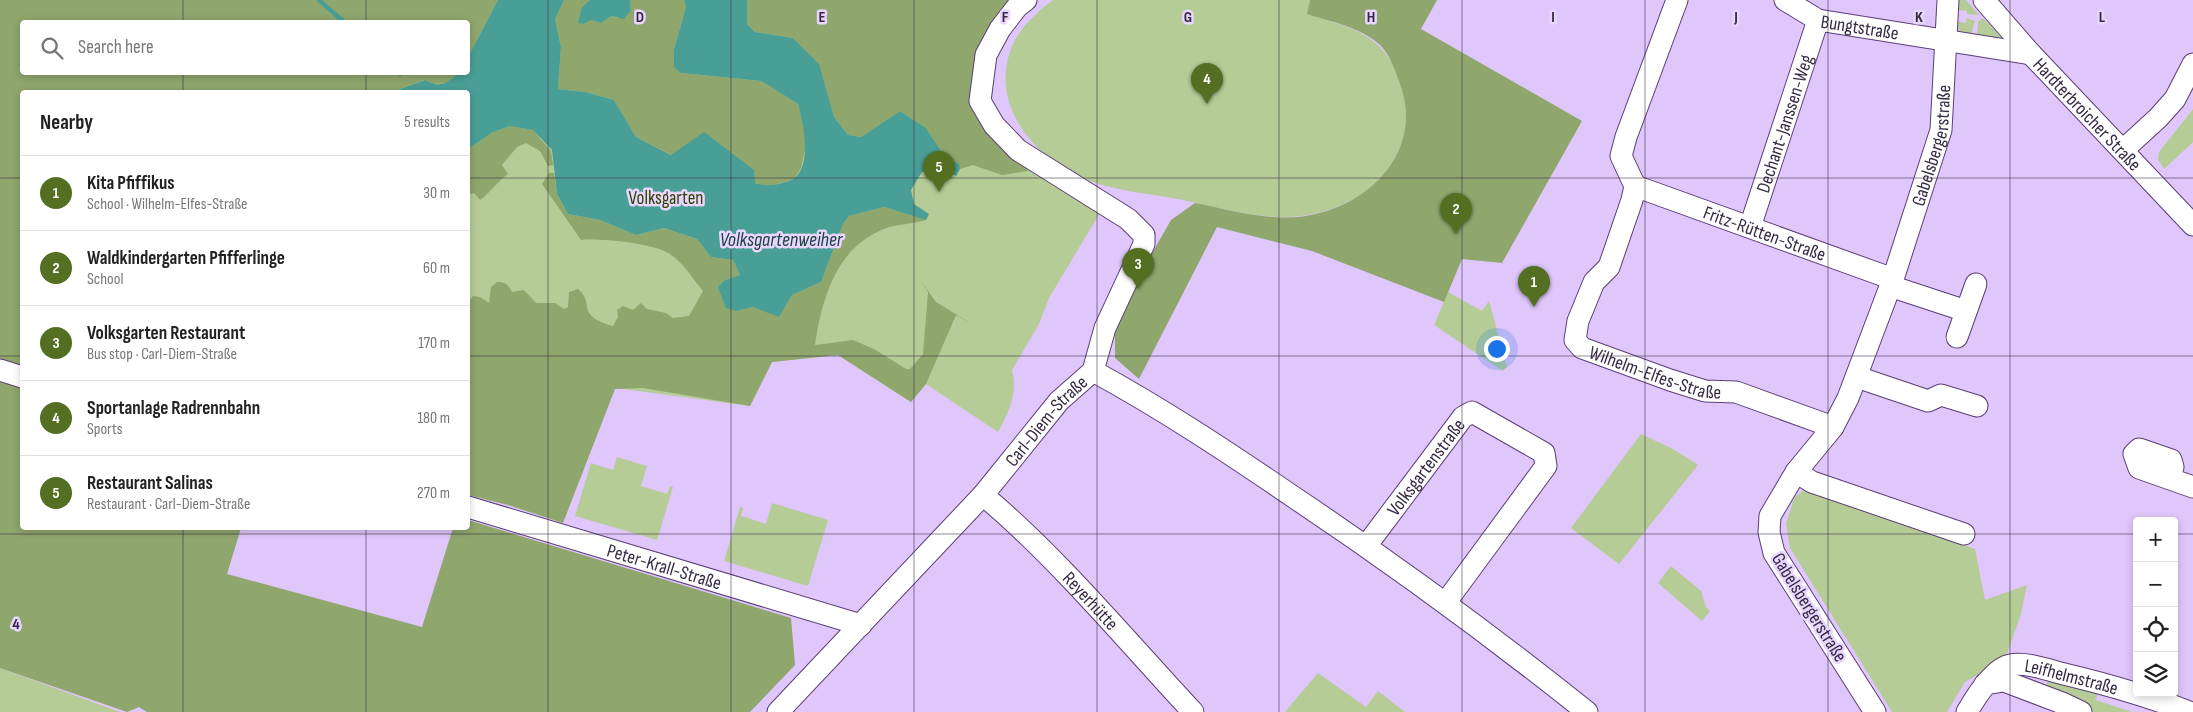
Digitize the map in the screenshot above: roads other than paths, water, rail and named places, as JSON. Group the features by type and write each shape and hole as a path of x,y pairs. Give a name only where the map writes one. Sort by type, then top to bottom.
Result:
{"street":[{"name":"Carl-Diem-Straße","path":"778,712 983,495 1059,401 1093,371 1105,328 1144,244 1144,235 1128,219 1018,150 994,125 980,101 986,55 1000,29 1017,7 1026,0"},
{"path":"1635,186 1621,156 1626,137 1677,0"},
{"name":"Bungtstraße","path":"1784,0 1818,20 2031,54"},
{"name":"Gabelsbergerstraße","path":"1875,712 1774,553 1769,532 1770,516 1796,472 1833,427 1856,377 1891,282 1941,130 1948,0"},
{"name":"Hardterbroicher Straße","path":"1984,0 2031,54 2122,150 2190,215"},
{"name":"Dechant-Janssen-Weg","path":"1750,227 1818,20"},
{"path":"2122,150 2158,118 2175,99 2193,64"},
{"name":"Fritz-Rütten-Straße","path":"1635,186 1750,227 1891,282"},
{"name":"Wilhelm-Elfes-Straße","path":"1635,186 1609,267 1594,282 1578,321 1575,340 1582,348 1670,380 1705,390 1736,392 1833,427"},
{"path":"1891,282 1966,311"},
{"path":"1957,337 1976,284"},
{"path":"0,370 20,376"},
{"path":"1093,371 1236,458 1366,546 1446,602 1587,712"},
{"path":"1856,377 1928,400 1941,395 1977,406"},
{"name":"Volksgartenstraße","path":"1366,546 1463,417 1472,412 1544,453 1546,466 1446,602"},
{"path":"1796,472 1812,482 1964,534"},
{"path":"2170,478 2193,487"},
{"name":"Reyerhütte","path":"983,495 1007,515 1085,595 1193,712"},
{"name":"Peter-Krall-Straße","path":"470,508 861,624"},
{"name":"Leifhelmstraße","path":"1976,697 2009,665 2044,669 2101,683 2189,712"},
{"path":"2035,693 2044,669"},
{"name":"Leifhelmstraße","path":"1976,697 2004,681 2081,712"}],"water":[{"name":"Volksgartenweiher","path":"498,0 564,0 555,19 561,47 558,89 585,92 614,100 636,137 671,155 704,132 754,170 755,183 762,185 778,184 792,180 799,173 803,164 805,143 798,104 761,81 681,73 674,67 674,49 686,7 684,0 747,0 747,24 755,32 793,38 819,64 834,117 848,135 861,137 900,111 926,128 945,157 959,164 960,169 956,176 942,168 922,172 911,190 914,204 929,214 926,220 884,207 849,216 843,224 821,282 792,295 779,317 753,307 737,311 726,308 718,287 725,280 740,275 733,260 711,257 697,239 664,228 636,235 600,220 568,214 557,194 552,150 533,130 510,126 493,132 470,148 470,90 398,90 425,80 440,84 449,81 457,75 470,75 470,53"},
{"path":"590,0 630,0 631,10 624,19 611,16 601,23 591,20 583,24 578,23 582,7"}],"waterway":[{"path":"319,0 342,20"}],"place":[{"name":"Sportanlage Radrennbahn","path":"1207,104"},
{"name":"Restaurant Salinas","path":"939,192"},
{"name":"Waldkindergarten Pfifferlinge","path":"1456,234"},
{"name":"Volksgarten Restaurant","path":"1138,289"},
{"name":"Kita Pfiffikus","path":"1534,307"}],"park label":[{"name":"Volksgarten","path":"666,197"}]}
